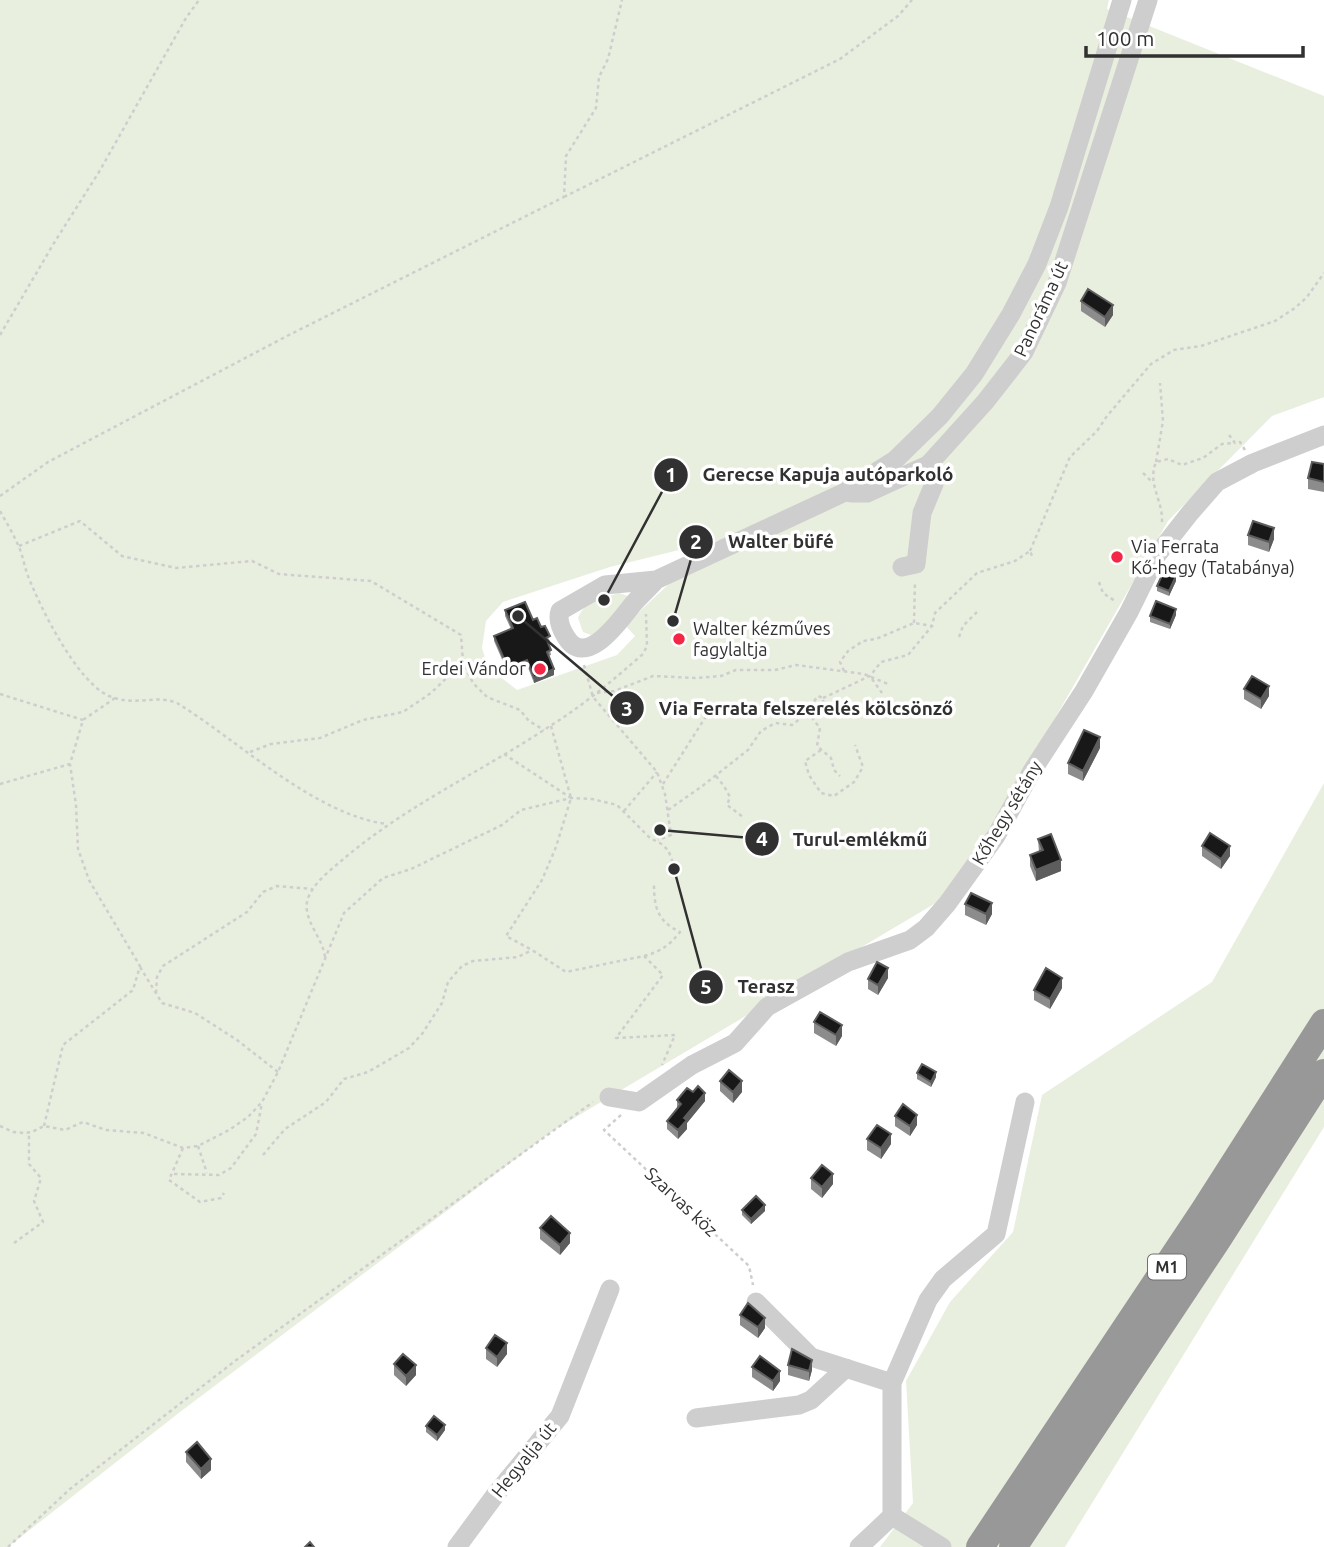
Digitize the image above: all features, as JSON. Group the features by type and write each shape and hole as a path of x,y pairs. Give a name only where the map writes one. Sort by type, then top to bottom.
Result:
{"highway":[{"name":"M1","path":"1015,1528 1197,1223 1324,1023"},
{"name":"M1","path":"980,1547 1015,1528 1210,1251 1324,1073"}],"street":[{"name":"Panoráma út","path":"656,580 843,493 895,460 940,416 974,374 1011,314 1037,264 1059,207 1122,0"},
{"name":"Panoráma út","path":"843,493 867,492 928,465 985,402 1024,352 1058,283 1148,0"},
{"name":"Kőhegy sétány","path":"609,1097 639,1102 692,1065 734,1043 767,1007 848,962 910,940 926,928 947,904 996,836 1015,800 1084,691 1164,546 1217,482 1264,458 1324,435"},
{"path":"909,565 922,513 934,484 928,465"},
{"path":"656,580 603,638 592,646 579,648 568,641 558,618 560,611 605,585 656,580"},
{"path":"859,1547 892,1516 892,1383 928,1300 943,1279 996,1234 1025,1102"},
{"name":"Hegyalja út","path":"457,1547 496,1494 560,1416 610,1289"},
{"path":"756,1302 807,1354 892,1383"},
{"path":"695,1418 799,1405 811,1400 846,1367"},
{"path":"892,1516 942,1547"}],"path":[{"path":"0,335 99,172 198,0"},
{"path":"564,197 566,156 596,108 599,77 608,59 622,0"},
{"path":"0,496 48,462 286,336 840,59 898,16 912,0"},
{"path":"668,810 748,750 761,731 775,723 792,724 801,718 818,696 823,698 870,676 881,662 908,655 932,628 935,613 977,573 1015,561 1030,551 1070,457 1097,431 1152,364 1174,350 1201,346 1275,321 1307,297 1324,273"},
{"path":"1152,482 1163,421 1160,383"},
{"path":"1156,462 1168,459 1182,465 1203,458 1222,444 1235,443"},
{"path":"1143,473 1152,482 1162,514 1164,546"},
{"path":"0,511 19,546 28,576 48,620 86,677 103,693 135,702 169,700 318,799 353,815 388,824"},
{"path":"19,546 80,521 122,556 176,568 251,561 279,574 371,581 461,635 463,662 473,683 487,697 516,708 529,721 544,730"},
{"path":"1030,551 1032,556"},
{"path":"909,565 914,623"},
{"path":"1099,582 1103,593 1115,601 1127,598 1135,600"},
{"path":"326,957 323,945 307,915 308,898 313,889 354,850 388,824 551,726 593,697 646,650 647,610"},
{"path":"959,636 964,626 979,610"},
{"path":"845,672 841,662 848,651 863,641 876,639 914,623 932,628"},
{"path":"174,1174 221,1174 232,1168 242,1156 256,1134 262,1102 278,1072 344,913 383,878 411,869 502,825 521,810 571,798 605,801 617,806 651,839 658,840 671,835 668,810 657,772 593,697 579,648"},
{"path":"250,752 271,744 320,738 363,720 403,712 431,693 463,662"},
{"path":"597,693 614,691 653,676 696,678 721,676 736,670 775,670 796,665 870,676 888,684"},
{"path":"870,676 882,693"},
{"path":"0,694 19,702 33,702 83,720"},
{"path":"114,698 83,720 70,764 76,805 78,849 89,880 162,1003 195,1013 237,1040 278,1072"},
{"path":"823,698 823,705 812,718 820,728 817,746 831,758 834,770 840,776"},
{"path":"662,785 710,710"},
{"path":"551,726 571,798 556,847 542,880 506,936 569,973 654,953 671,943 680,932 666,925 654,902 654,883"},
{"path":"821,750 805,761 809,775 821,793 834,796 854,782 863,766 855,745"},
{"path":"504,754 571,798"},
{"path":"0,784 70,764"},
{"path":"624,811 657,772"},
{"path":"716,776 730,797 727,804 743,817"},
{"path":"658,840 669,851 674,869"},
{"path":"156,993 157,977 163,966 247,912 263,892 277,886 313,889"},
{"path":"263,1155 285,1129 327,1102 344,1079 368,1072 409,1048 422,1034 442,1003 448,982 462,966 473,961 518,957 532,950"},
{"path":"644,956 663,975 616,1038 675,1035 650,1094"},
{"path":"44,1126 63,1045 133,990 140,966"},
{"path":"8,1547 70,1489 235,1360 591,1103 609,1097"},
{"path":"0,1126 13,1132 29,1132 44,1126 60,1130 87,1122 109,1131 144,1133 183,1148 198,1146 239,1124 262,1102"},
{"name":"Szarvas köz","path":"622,1114 604,1130 750,1266 756,1302"},
{"path":"14,1243 43,1222 34,1201 41,1178 29,1164 29,1132"},
{"path":"198,1146 207,1173"},
{"path":"183,1148 174,1174 169,1180 200,1202 221,1198 224,1193"}],"green space":[{"path":"0,0 1109,0 1107,9 1324,96 1324,397 1272,416 1168,521 956,891 554,1130 180,1412 8,1547 0,1547","holes":["720,540 625,625 635,636 617,655 517,690 488,667 482,648 486,621 503,602 610,567"]},
{"path":"619,593 628,596 604,629 591,635 583,632 578,618 581,612 595,601"},
{"path":"1324,783 1324,1127 1065,1547 880,1547 913,1503 906,1381 950,1302 1013,1232 1042,1095 1212,982"}],"building":[{"path":"1088,289 1113,305 1105,317 1081,301"},
{"path":"1312,462 1324,464 1324,482 1308,478"},
{"path":"1253,521 1274,528 1269,542 1248,535"},
{"path":"1164,571 1176,576 1169,591 1157,586"},
{"path":"1156,601 1176,609 1170,624 1150,616"},
{"path":"525,602 533,620 537,618 550,636 546,638 551,650 547,652 554,669 534,678 527,660 508,668 494,636 513,628 505,610"},
{"path":"1252,676 1269,686 1261,699 1244,689"},
{"path":"1084,730 1100,737 1083,771 1068,763"},
{"path":"1210,833 1230,846 1221,859 1202,846"},
{"path":"1051,834 1061,860 1036,870 1030,855 1043,850 1038,839"},
{"path":"971,893 992,903 986,914 965,904"},
{"path":"877,962 888,968 878,985 868,979"},
{"path":"1046,968 1062,978 1050,999 1034,990"},
{"path":"820,1012 842,1025 836,1035 814,1022"},
{"path":"922,1064 936,1072 931,1082 917,1073"},
{"path":"729,1070 742,1081 733,1092 720,1081"},
{"path":"698,1086 705,1093 684,1118 687,1120 678,1130 667,1121 681,1104 677,1100 687,1088 693,1092"},
{"path":"903,1104 917,1115 910,1126 895,1116"},
{"path":"877,1125 891,1134 881,1148 867,1139"},
{"path":"822,1165 833,1174 822,1187 811,1178"},
{"path":"756,1196 765,1205 751,1219 742,1210"},
{"path":"551,1216 570,1233 560,1245 540,1228"},
{"path":"748,1303 765,1318 758,1327 740,1315"},
{"path":"495,1335 507,1343 497,1357 486,1348"},
{"path":"792,1349 812,1360 809,1371 788,1365"},
{"path":"403,1354 416,1365 406,1376 394,1364"},
{"path":"760,1356 780,1371 773,1381 752,1367"},
{"path":"434,1416 445,1425 437,1435 426,1426"},
{"path":"197,1442 211,1459 201,1469 186,1452"}],"place":[{"name":"Via Ferrata Kő-hegy (Tatabánya)","path":"1117,557"},
{"name":"Gerecse Kapuja autóparkoló","path":"604,600"},
{"name":"Via Ferrata felszerelés kölcsönző","path":"518,616"},
{"name":"Walter büfé","path":"673,621"},
{"name":"Walter kézműves fagylaltja","path":"679,639"},
{"name":"Erdei Vándor","path":"540,669"},
{"name":"Turul-emlékmű","path":"660,830"},
{"name":"Terasz","path":"674,869"}]}
